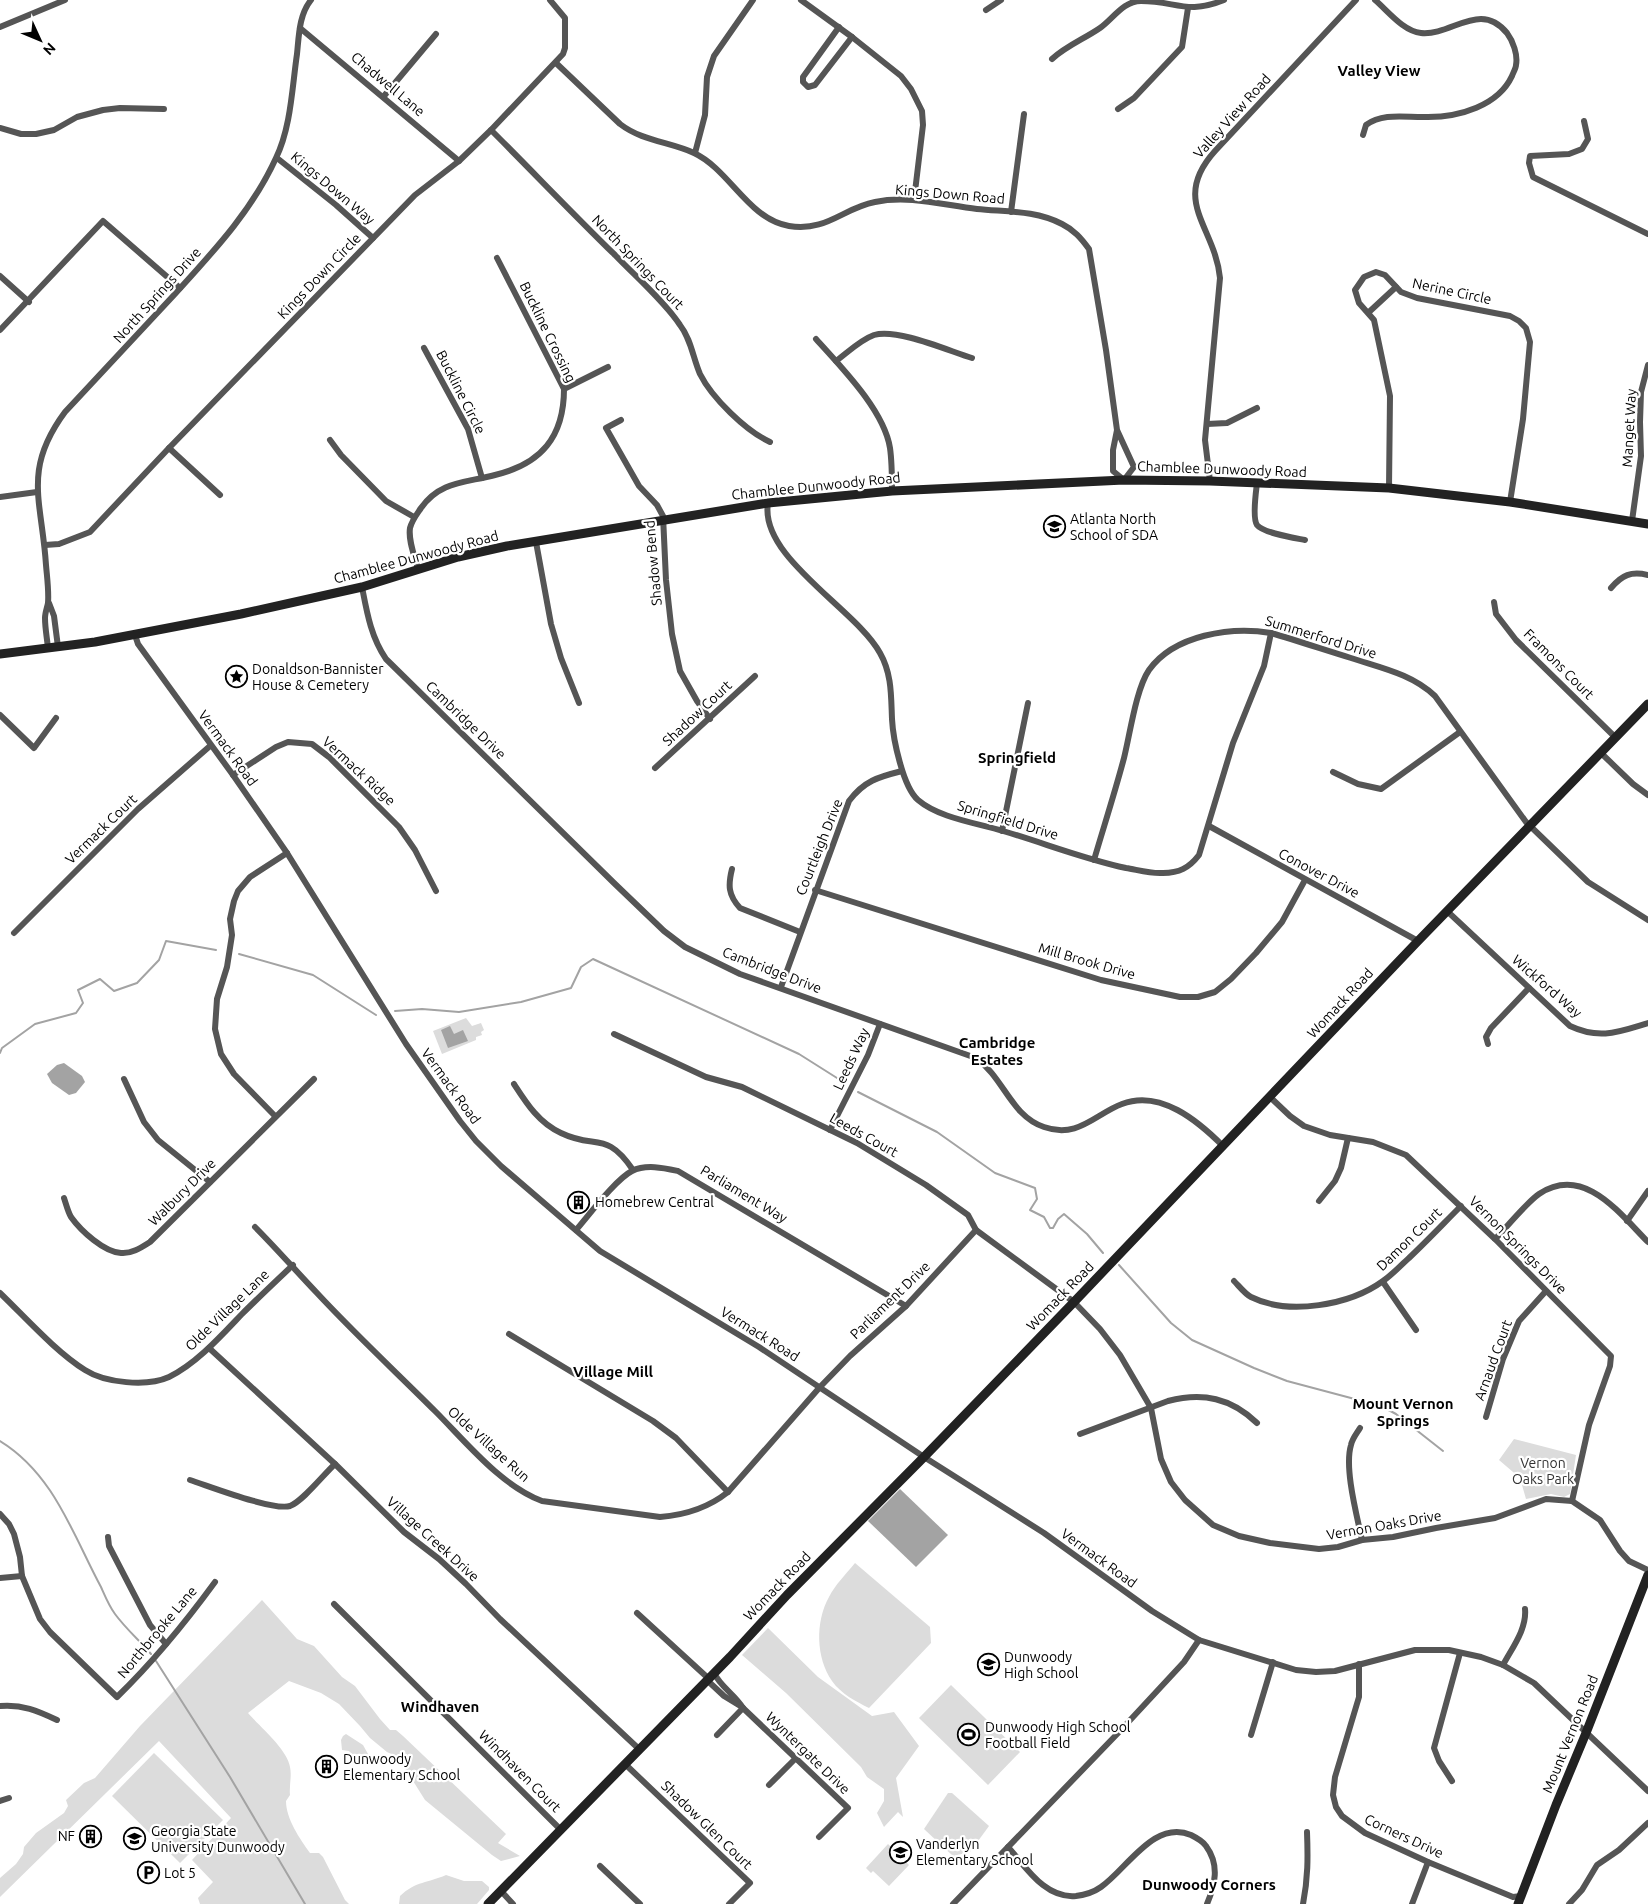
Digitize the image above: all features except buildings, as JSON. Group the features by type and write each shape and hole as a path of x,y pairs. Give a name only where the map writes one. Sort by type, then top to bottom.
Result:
{"street":[{"path":"0,27 65,0"},
{"name":"North Springs Drive","path":"48,648 45,617 48,602 45,545 37,492 40,458 52,428 226,237 246,211 277,158 287,123 304,9 311,0"},
{"name":"Kings Down Circle","path":"45,545 58,544 90,532 415,195 459,161 556,63 566,48 564,18 550,0"},
{"path":"695,153 705,115 707,77 714,56 753,0"},
{"path":"801,0 901,76 911,88 922,111 923,125 914,200"},
{"path":"986,10 1001,0"},
{"path":"1052,59 1062,50 1102,27 1126,6 1139,0 1188,8 1210,6 1224,0"},
{"name":"Valley View Road","path":"1210,481 1205,449 1220,278 1216,257 1194,197 1196,178 1211,155 1356,0"},
{"path":"1363,135 1366,124 1372,120 1386,117 1442,116 1463,113 1478,107 1493,99 1509,83 1516,65 1514,45 1508,34 1500,25 1487,17 1471,18 1436,32 1420,33 1408,29 1375,0"},
{"path":"1118,109 1134,98 1182,47 1188,8"},
{"path":"839,27 803,77 803,82 808,87 815,85 852,37"},
{"name":"Chadwell Lane","path":"300,28 384,96 459,161"},
{"path":"384,96 436,34"},
{"name":"Kings Down Road","path":"556,63 620,124 631,132 695,153 721,174 764,215 788,226 804,227 823,224 874,202 914,200 1030,213 1060,223 1080,236 1089,249 1117,430 1134,467 1124,480 1113,471 1113,450 1117,430"},
{"path":"0,128 21,134 36,134 54,130 77,116 103,110 120,108 164,109"},
{"path":"1011,212 1024,114"},
{"path":"1584,121 1588,139 1582,149 1569,154 1530,156 1529,162 1533,177 1648,234"},
{"name":"North Springs Court","path":"491,130 652,293 680,325 709,389 723,405 758,437 770,442"},
{"name":"Kings Down Way","path":"277,158 336,205 373,238"},
{"path":"0,330 103,221 180,288"},
{"name":"Buckline Crossing","path":"418,569 411,545 410,529 414,517 428,498 444,487 513,470 545,449 556,433 564,409 564,390 497,258"},
{"name":"Nerine Circle","path":"1389,488 1390,396 1374,320 1359,302 1355,290 1364,277 1376,272 1380,273 1402,292 1417,298 1510,316 1526,328 1530,342 1523,419 1510,502"},
{"path":"0,276 28,302"},
{"path":"1369,312 1396,287"},
{"path":"836,362 865,339 876,334 891,334 910,338 972,358"},
{"path":"816,339 876,412 890,446 892,491"},
{"name":"Buckline Circle","path":"424,348 468,429 482,478"},
{"name":"Manget Way","path":"1632,521 1641,456 1641,392 1648,366"},
{"path":"564,390 608,367"},
{"path":"1207,424 1227,423 1258,408"},
{"name":"Shadow Bend","path":"621,420 606,428 639,486 657,505 663,516 666,580 672,634 680,671 710,719"},
{"path":"330,440 341,455 386,501 414,517"},
{"path":"169,448 220,495"},
{"name":"Chamblee Dunwoody Road","path":"0,654 135,635 362,588 458,557 507,546 768,503 892,491 1124,480 1210,481 1389,488 1510,502 1648,524"},
{"path":"1257,483 1255,519 1258,526 1266,531 1305,540"},
{"path":"0,497 37,492"},
{"name":"Springfield Drive","path":"768,503 766,512 775,537 785,554 858,625 881,654 890,678 892,721 902,771 908,788 917,800 930,808 1094,860 1162,874 1182,870 1192,864 1199,856 1233,743 1264,666 1271,633"},
{"path":"536,542 551,624 561,658 579,703"},
{"path":"1611,588 1627,574 1638,572 1648,574"},
{"name":"Cambridge Drive","path":"362,588 376,645 386,659 614,883 664,931 685,947 740,974 781,987 976,1058 987,1066 1023,1116 1046,1128 1068,1130 1090,1123 1123,1104 1139,1101 1153,1102 1180,1111 1223,1146"},
{"name":"North Springs Drive","path":"48,602 54,616 58,647"},
{"name":"Framons Court","path":"1494,602 1496,614 1516,640 1616,738"},
{"name":"Summerford Drive","path":"1094,860 1123,760 1140,690 1148,672 1159,658 1195,639 1225,631 1251,630 1271,633 1413,679 1424,686 1435,696 1530,827 1588,882 1648,920"},
{"name":"Vermack Road","path":"135,635 138,644 286,852 406,1044 460,1121 476,1141 499,1164 600,1251 759,1347 924,1457 1044,1533 1152,1611 1199,1640 1296,1670 1316,1672 1335,1671 1415,1650 1449,1650 1481,1657 1503,1665 1534,1683 1566,1711 1586,1733 1648,1791"},
{"name":"Shadow Court","path":"654,768 755,676"},
{"path":"1002,831 1028,703"},
{"name":"Womack Road","path":"488,1904 1074,1302 1418,940 1648,704"},
{"path":"0,715 34,748 56,718"},
{"path":"1334,772 1358,784 1380,789 1460,732"},
{"name":"Vermack Ridge","path":"232,775 276,747 288,742 312,744 320,748 399,827 415,850 436,891"},
{"name":"Vermack Court","path":"14,933 138,809 210,746"},
{"path":"1601,753 1648,796"},
{"name":"Courtleigh Drive","path":"781,987 849,801 856,792 878,777 902,771"},
{"name":"Conover Drive","path":"1208,826 1418,940"},
{"path":"275,1116 234,1074 221,1054 215,1028 217,999 227,967 232,935 230,919 234,901 243,884 286,852"},
{"path":"732,869 729,892 733,901 740,908 800,932"},
{"name":"Mill Brook Drive","path":"815,890 1102,980 1180,997 1198,997 1215,992 1231,979 1256,953 1282,922 1305,880"},
{"name":"Wickford Way","path":"1447,911 1570,1026 1584,1032 1608,1035 1648,1023"},
{"path":"1488,1044 1486,1037 1491,1028 1529,988"},
{"name":"Leeds Way","path":"830,1130 868,1055 880,1024"},
{"name":"Leeds Court","path":"614,1034 706,1077 742,1087 856,1142 926,1185 968,1215 976,1230 1074,1302"},
{"path":"124,1079 144,1122 158,1140 210,1182"},
{"name":"Walbury Drive","path":"64,1198 70,1216 92,1239 108,1250 122,1254 140,1249 150,1242 314,1079"},
{"path":"514,1084 532,1111 553,1129 578,1139 605,1143 614,1147 633,1170 616,1185 576,1230"},
{"name":"Vernon Springs Drive","path":"1270,1097 1304,1126 1330,1134 1373,1142 1406,1155 1496,1239 1610,1356 1610,1366 1589,1424 1572,1501"},
{"path":"1319,1201 1335,1181 1341,1168 1348,1138"},
{"name":"Parliament Way","path":"633,1170 648,1167 663,1168 685,1174 906,1306"},
{"path":"1496,1239 1538,1194 1555,1186 1570,1185 1589,1188 1602,1196 1648,1242"},
{"path":"1627,1221 1648,1191"},
{"name":"Damon Court","path":"1234,1281 1250,1296 1281,1305 1298,1307 1322,1305 1346,1299 1383,1282 1461,1206"},
{"name":"Olde Village Run","path":"254,1227 472,1449 527,1495 542,1501 660,1517 679,1516 700,1509 728,1492 820,1387"},
{"name":"Parliament Drive","path":"820,1387 850,1356 906,1306 976,1230"},
{"name":"Olde Village Lane","path":"0,1293 85,1370 107,1378 136,1382 168,1377 209,1348 293,1265"},
{"path":"1383,1282 1416,1330"},
{"name":"Arnaud Court","path":"1486,1417 1503,1358 1519,1321 1546,1291"},
{"name":"Vernon Oaks Drive","path":"1074,1302 1100,1329 1120,1355 1151,1408 1162,1459 1171,1482 1185,1500 1213,1524 1240,1536 1270,1543 1319,1549 1495,1518 1546,1499 1572,1501 1600,1520 1620,1551 1629,1561 1648,1570"},
{"path":"508,1334 653,1421 676,1438 728,1492"},
{"name":"Village Creek Drive","path":"209,1348 404,1532 439,1559 466,1584 500,1619 639,1749"},
{"path":"1080,1434 1183,1397 1198,1396 1234,1405 1257,1423"},
{"path":"1360,1428 1351,1443 1350,1481 1362,1540"},
{"path":"190,1480 268,1505 282,1507 291,1505 301,1499 334,1464"},
{"path":"0,1514 9,1524 14,1534 20,1557 22,1576 0,1578"},
{"path":"108,1538 109,1546 150,1625 166,1644"},
{"name":"Mount Vernon Road","path":"1520,1900 1648,1575"},
{"name":"Northbrooke Lane","path":"22,1576 40,1619 50,1632 117,1697 142,1673 215,1582"},
{"name":"Windhaven Court","path":"334,1604 560,1829"},
{"path":"1503,1665 1515,1644 1526,1615 1525,1609"},
{"path":"637,1613 709,1677"},
{"path":"953,1904 1184,1662 1199,1640"},
{"path":"1452,1781 1439,1761 1434,1748 1460,1652"},
{"path":"1251,1735 1273,1662"},
{"name":"Corners Drive","path":"1359,1664 1359,1696 1335,1777 1333,1795 1336,1806 1342,1816 1365,1833 1428,1862 1520,1900"},
{"name":"Wyntergate Drive","path":"709,1677 718,1685"},
{"name":"Wyntergate Drive","path":"709,1677 718,1685 724,1696 743,1708 848,1808 819,1837"},
{"path":"0,1706 14,1704 32,1708 57,1720"},
{"path":"717,1735 743,1708"},
{"path":"769,1785 796,1758"},
{"name":"Shadow Glen Court","path":"625,1764 750,1883 729,1904"},
{"path":"0,1801 9,1798"},
{"path":"1570,1904 1582,1890 1597,1865 1619,1850 1648,1823"},
{"path":"1008,1847 1038,1881 1049,1890 1063,1895 1076,1896 1099,1888 1110,1880 1142,1848 1162,1835 1172,1832 1186,1833 1198,1838 1206,1845 1212,1856 1216,1871 1214,1887 1207,1904"},
{"path":"1304,1904 1309,1862 1307,1832"},
{"path":"1412,1904 1428,1862"},
{"path":"600,1866 640,1904"},
{"path":"501,1891 513,1904"}],"green space":[{"path":"466,1018 472,1026 481,1023 484,1030 481,1032 482,1035 476,1037 476,1040 442,1054 433,1031"},
{"name":"Vernon Oaks Park","path":"1514,1439 1576,1455 1570,1494 1564,1497 1551,1494 1526,1499 1520,1478 1499,1460"},
{"path":"855,1563 930,1627 931,1643 869,1708 844,1694 836,1686 827,1672 820,1651 821,1617 824,1607 837,1584"},
{"path":"262,1600 297,1639 314,1646 342,1677 355,1686 390,1730 396,1730 403,1736 506,1834 498,1843 520,1856 501,1861 492,1855 425,1800 398,1757 387,1752 370,1738 339,1704 321,1693 289,1681 248,1713 279,1746 288,1760 291,1770 290,1795 286,1801 288,1815 310,1853 319,1853 323,1857 345,1900 349,1904 200,1904 198,1898 213,1882 192,1860 231,1818 159,1741 0,1897 0,1878 16,1864 23,1854 24,1847 36,1833 64,1813 68,1806 66,1800 84,1783 95,1778 140,1726"},
{"path":"768,1628 818,1677 872,1716 894,1712 919,1746 896,1778 903,1817 898,1812 884,1827 877,1813 884,1801 884,1789 867,1777 861,1767 786,1693 742,1655"},
{"name":"Dunwoody High School Football Field","path":"951,1685 1020,1752 988,1785 919,1718"},
{"path":"346,1734 363,1745 368,1754 366,1760 359,1761 356,1755 342,1750 341,1740"},
{"path":"154,1753 223,1820 180,1863 112,1796"},
{"path":"948,1793 952,1793 989,1826 970,1852 953,1856 924,1829"},
{"path":"888,1844 909,1865 889,1886 873,1871 871,1873 866,1868"},
{"path":"446,1875 464,1881 482,1881 489,1887 489,1890 477,1904 399,1904 400,1896 406,1891"}],"shaded area":[{"path":"450,1026 454,1034 463,1030 468,1041 448,1048 441,1030"},
{"path":"64,1063 82,1076 85,1082 76,1093 69,1095 52,1083 47,1074 57,1065"},
{"path":"900,1489 948,1535 916,1567 868,1521"}],"waterway":[{"path":"0,1053 2,1048 35,1024 76,1013 83,1003 78,990 100,979 114,991 137,983 159,960 166,941 216,950"},
{"path":"239,954 313,975 376,1015"},
{"path":"395,1011 422,1009 459,1012 521,1002 571,988 581,967 593,959 799,1054 837,1078"},
{"path":"858,1092 937,1132 995,1173 1035,1188 1037,1199 1030,1210 1044,1217 1050,1228 1053,1228 1058,1219 1064,1214 1087,1234 1103,1253"},
{"path":"1119,1265 1171,1323 1192,1340 1287,1381 1381,1406 1396,1414 1443,1451"},
{"path":"0,1441 35,1470 48,1488 71,1527 113,1611 151,1654"},
{"path":"156,1661 230,1777 305,1904"}],"place":[{"name":"Atlanta North School of SDA","path":"1054,527"},
{"name":"Donaldson-Bannister House & Cemetery","path":"236,677"},
{"name":"Homebrew Central","path":"579,1202"},
{"name":"Dunwoody High School","path":"988,1665"},
{"name":"Dunwoody High School Football Field","path":"969,1735"},
{"name":"Dunwoody Elementary School","path":"327,1767"},
{"name":"NF","path":"91,1836"},
{"name":"Georgia State University Dunwoody","path":"135,1839"},
{"name":"Vanderlyn Elementary School","path":"900,1852"},
{"name":"Lot 5","path":"148,1873"}],"district":[{"name":"Valley View","path":"1379,70"},
{"name":"Springfield","path":"1017,757"},
{"name":"Cambridge Estates","path":"997,1050"},
{"name":"Village Mill","path":"613,1371"},
{"name":"Mount Vernon Springs","path":"1403,1412"},
{"name":"Windhaven","path":"440,1706"},
{"name":"Dunwoody Corners","path":"1209,1884"}]}
